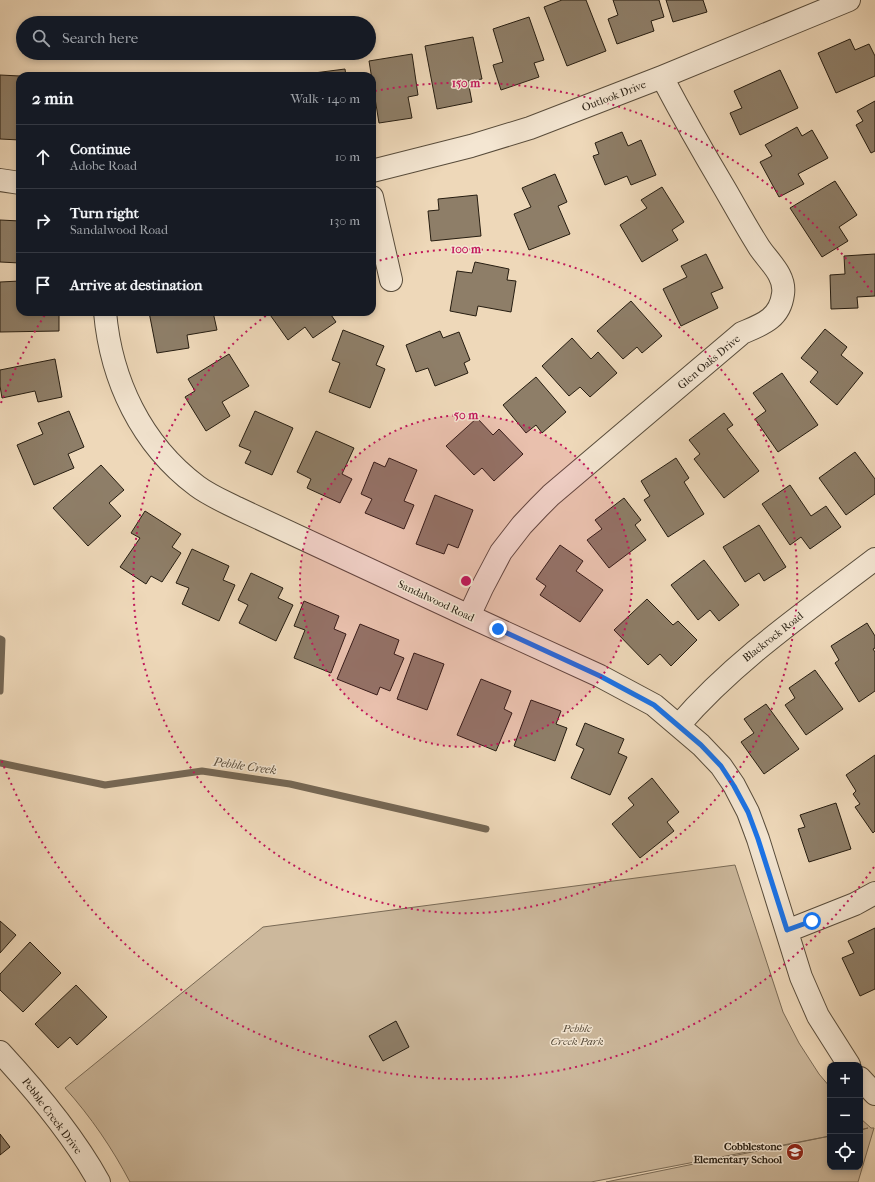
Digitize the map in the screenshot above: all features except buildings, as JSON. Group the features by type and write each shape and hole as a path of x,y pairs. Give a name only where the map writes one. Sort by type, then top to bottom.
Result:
{"street":[{"name":"Outlook Drive","path":"376,170 471,146 530,128 662,77 849,0"},
{"name":"Glen Oaks Drive","path":"470,616 480,591 501,552 522,525 551,495 742,333 768,322 778,310 782,302 784,293 780,275 759,247 694,137 662,77"},
{"path":"0,180 16,182"},
{"path":"376,214 391,280"},
{"name":"Sandalwood Road","path":"106,316 108,338 121,386 135,416 162,454 185,476 209,494 600,676 654,705 701,745 721,766 748,812 758,839 801,977 818,1016 847,1062"},
{"name":"Blackrock Road","path":"679,725 700,700 736,666 875,559"},
{"path":"787,930 855,904 875,893"},
{"name":"Pebble Creek Drive","path":"0,1052 43,1101 70,1136 99,1182"},
{"path":"863,1081 875,1094"}],"green space":[{"name":"Pebble Creek Park","path":"735,865 783,1012 799,1043 827,1083 827,1137 591,1182 130,1182 100,1133 84,1110 65,1088 263,927"},
{"name":"Cobblestone Elementary School","path":"863,1121 871,1128 874,1128 863,1165"},
{"name":"Cobblestone Elementary School","path":"827,1137 827,1170 862,1170 858,1182 606,1182"}],"waterway":[{"name":"Pebble Creek","path":"0,639 2,640 0,691"},
{"name":"Pebble Creek","path":"0,763 105,785 202,771 290,784 486,829"}],"place":[{"name":"Cobblestone Elementary School","path":"795,1152"}],"route":[{"path":"498,629 600,676 654,705 701,745 721,766 748,812 787,930 812,921"}]}
